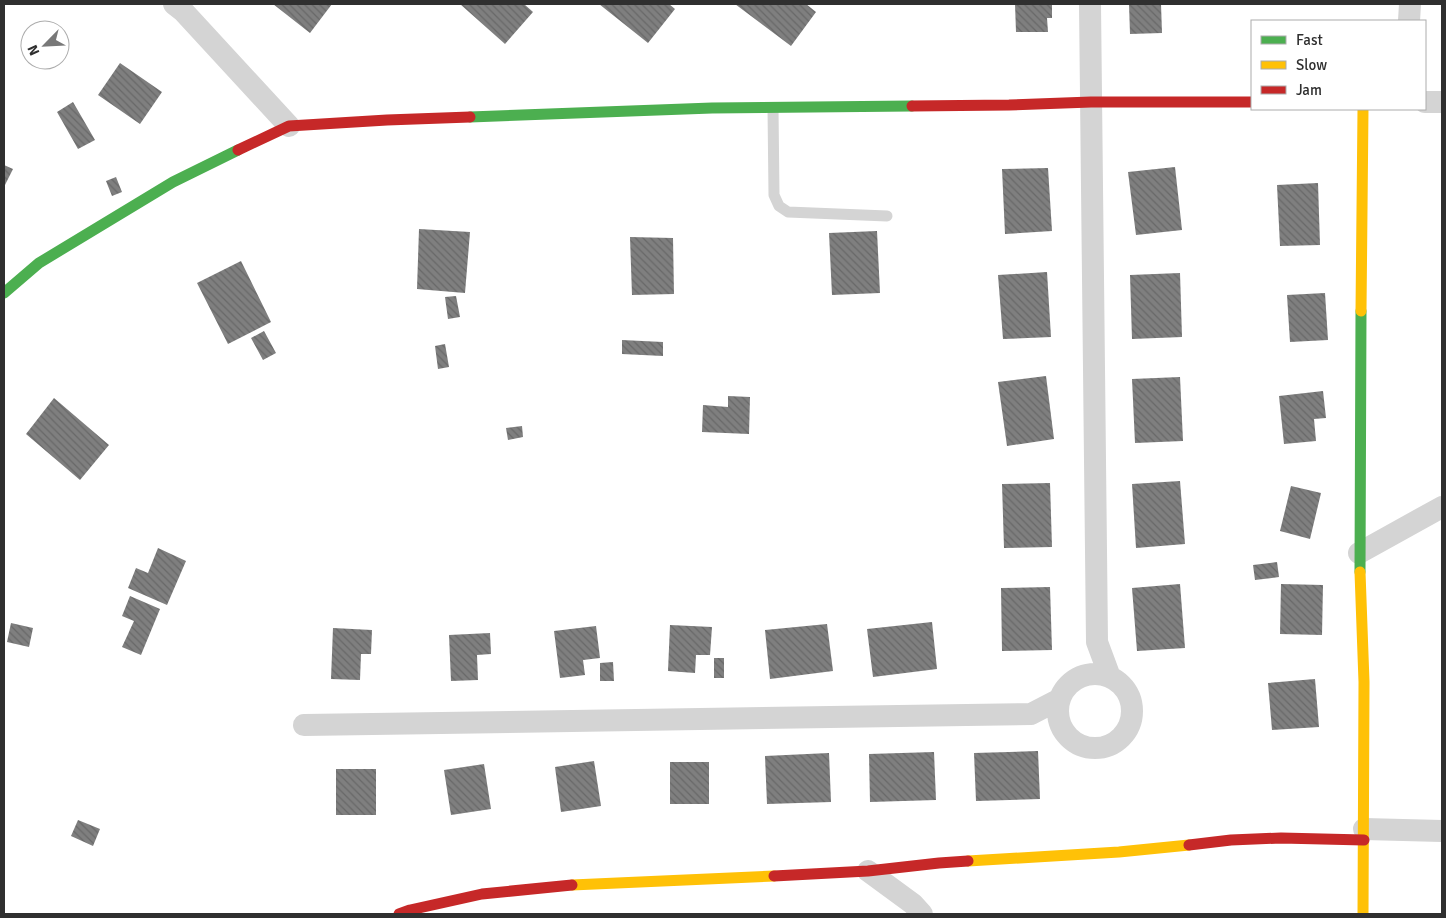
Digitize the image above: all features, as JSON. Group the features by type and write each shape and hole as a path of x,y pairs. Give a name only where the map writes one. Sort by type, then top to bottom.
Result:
{"street":[{"path":"174,4 184,11 289,126"},
{"path":"1090,4 1097,642 1110,677"},
{"path":"1410,4 1410,20"},
{"path":"4,293 39,263 174,182 289,126 407,119 702,108 1009,105 1091,102 1251,102"},
{"path":"1426,102 1442,102"},
{"path":"1363,110 1358,553 1364,682 1363,914"},
{"path":"1358,553 1442,507"},
{"path":"1075,680 1097,642"},
{"path":"1031,714 1076,743 1099,748 1110,745 1127,730 1131,720 1132,709 1126,690 1119,682 1100,674 1087,675 1075,680 1065,688 1057,712 1060,724 1066,735"},
{"path":"304,725 1031,714 1060,699"},
{"path":"399,914 482,894 561,886 868,871 939,863 1119,852 1231,840 1442,831"},
{"path":"868,871 913,904 922,914"}],"lane":[{"path":"773,108 774,195 779,206 788,212 887,216"}],"building":[{"path":"273,4 332,4 310,33"},
{"path":"460,4 524,4 533,12 505,44"},
{"path":"599,4 669,4 675,9 648,43"},
{"path":"735,4 806,4 816,12 791,46"},
{"path":"1015,4 1052,4 1052,18 1047,18 1048,32 1016,32"},
{"path":"1129,4 1161,4 1162,33 1130,34"},
{"path":"120,63 162,92 140,124 98,95"},
{"path":"73,102 95,140 78,149 57,112"},
{"path":"4,165 13,169 4,187"},
{"path":"1175,167 1182,230 1136,235 1128,172"},
{"path":"1048,168 1052,231 1005,234 1002,169"},
{"path":"116,177 122,192 112,196 106,181"},
{"path":"1318,183 1320,245 1280,246 1277,185"},
{"path":"419,229 470,232 465,293 417,289"},
{"path":"877,231 880,293 832,295 829,233"},
{"path":"630,237 673,238 674,294 632,295"},
{"path":"241,261 271,322 228,344 197,283"},
{"path":"1047,272 1051,337 1003,339 998,275"},
{"path":"1180,273 1182,337 1132,339 1130,275"},
{"path":"1325,293 1328,340 1290,342 1287,295"},
{"path":"456,296 460,317 448,319 445,297"},
{"path":"264,331 276,353 263,360 251,338"},
{"path":"622,340 663,342 663,356 622,354"},
{"path":"445,344 449,367 438,369 435,346"},
{"path":"1046,376 1054,439 1007,446 998,382"},
{"path":"1180,377 1183,441 1135,443 1132,379"},
{"path":"1323,391 1326,418 1314,419 1316,441 1284,444 1279,396"},
{"path":"728,396 750,397 749,434 702,432 703,405 728,407"},
{"path":"54,398 109,445 80,480 26,434"},
{"path":"522,426 523,437 508,440 506,428"},
{"path":"1180,481 1185,544 1136,548 1132,484"},
{"path":"1050,483 1052,547 1004,548 1002,484"},
{"path":"1291,486 1321,493 1310,539 1280,531"},
{"path":"158,548 186,561 167,605 128,588 136,568 148,573"},
{"path":"1277,562 1279,577 1255,580 1253,565"},
{"path":"1180,584 1185,648 1137,651 1132,588"},
{"path":"1281,584 1323,585 1322,635 1280,634"},
{"path":"1050,587 1052,650 1002,651 1001,588"},
{"path":"130,596 160,609 141,655 122,647 134,621 122,616"},
{"path":"932,622 937,669 873,677 867,629"},
{"path":"11,623 33,628 29,647 7,642"},
{"path":"827,624 833,671 770,679 765,630"},
{"path":"670,625 712,627 710,655 696,655 695,673 668,671"},
{"path":"596,626 600,658 583,660 585,675 560,678 554,631"},
{"path":"333,628 372,630 371,654 361,654 360,680 331,679"},
{"path":"490,633 491,654 477,655 478,680 451,681 449,635"},
{"path":"714,658 724,658 724,678 714,678"},
{"path":"613,662 614,681 600,681 600,663"},
{"path":"1315,679 1319,727 1272,730 1268,683"},
{"path":"1038,751 1040,799 976,801 974,753"},
{"path":"934,752 936,800 870,802 869,754"},
{"path":"829,753 831,802 767,804 765,756"},
{"path":"594,761 601,806 561,812 555,767"},
{"path":"670,762 709,762 709,804 670,804"},
{"path":"484,764 491,809 451,815 444,770"},
{"path":"336,769 376,769 376,815 336,815"},
{"path":"78,820 100,829 93,846 71,836"}],"traffic: fast":[{"path":"470,117 712,108 912,106"},
{"path":"4,293 39,263 173,182 238,150"},
{"path":"1360,572 1361,311"}],"traffic: slow":[{"path":"1361,311 1363,110"},
{"path":"1360,572 1364,682 1363,914"},
{"path":"968,861 1119,852 1189,845"},
{"path":"572,885 774,876"}],"traffic: jam":[{"path":"912,106 1091,102 1251,102"},
{"path":"238,150 289,126 470,117"},
{"path":"1189,845 1231,840 1281,838 1364,840"},
{"path":"774,876 868,871 968,861"},
{"path":"399,914 482,894 572,885"}]}
